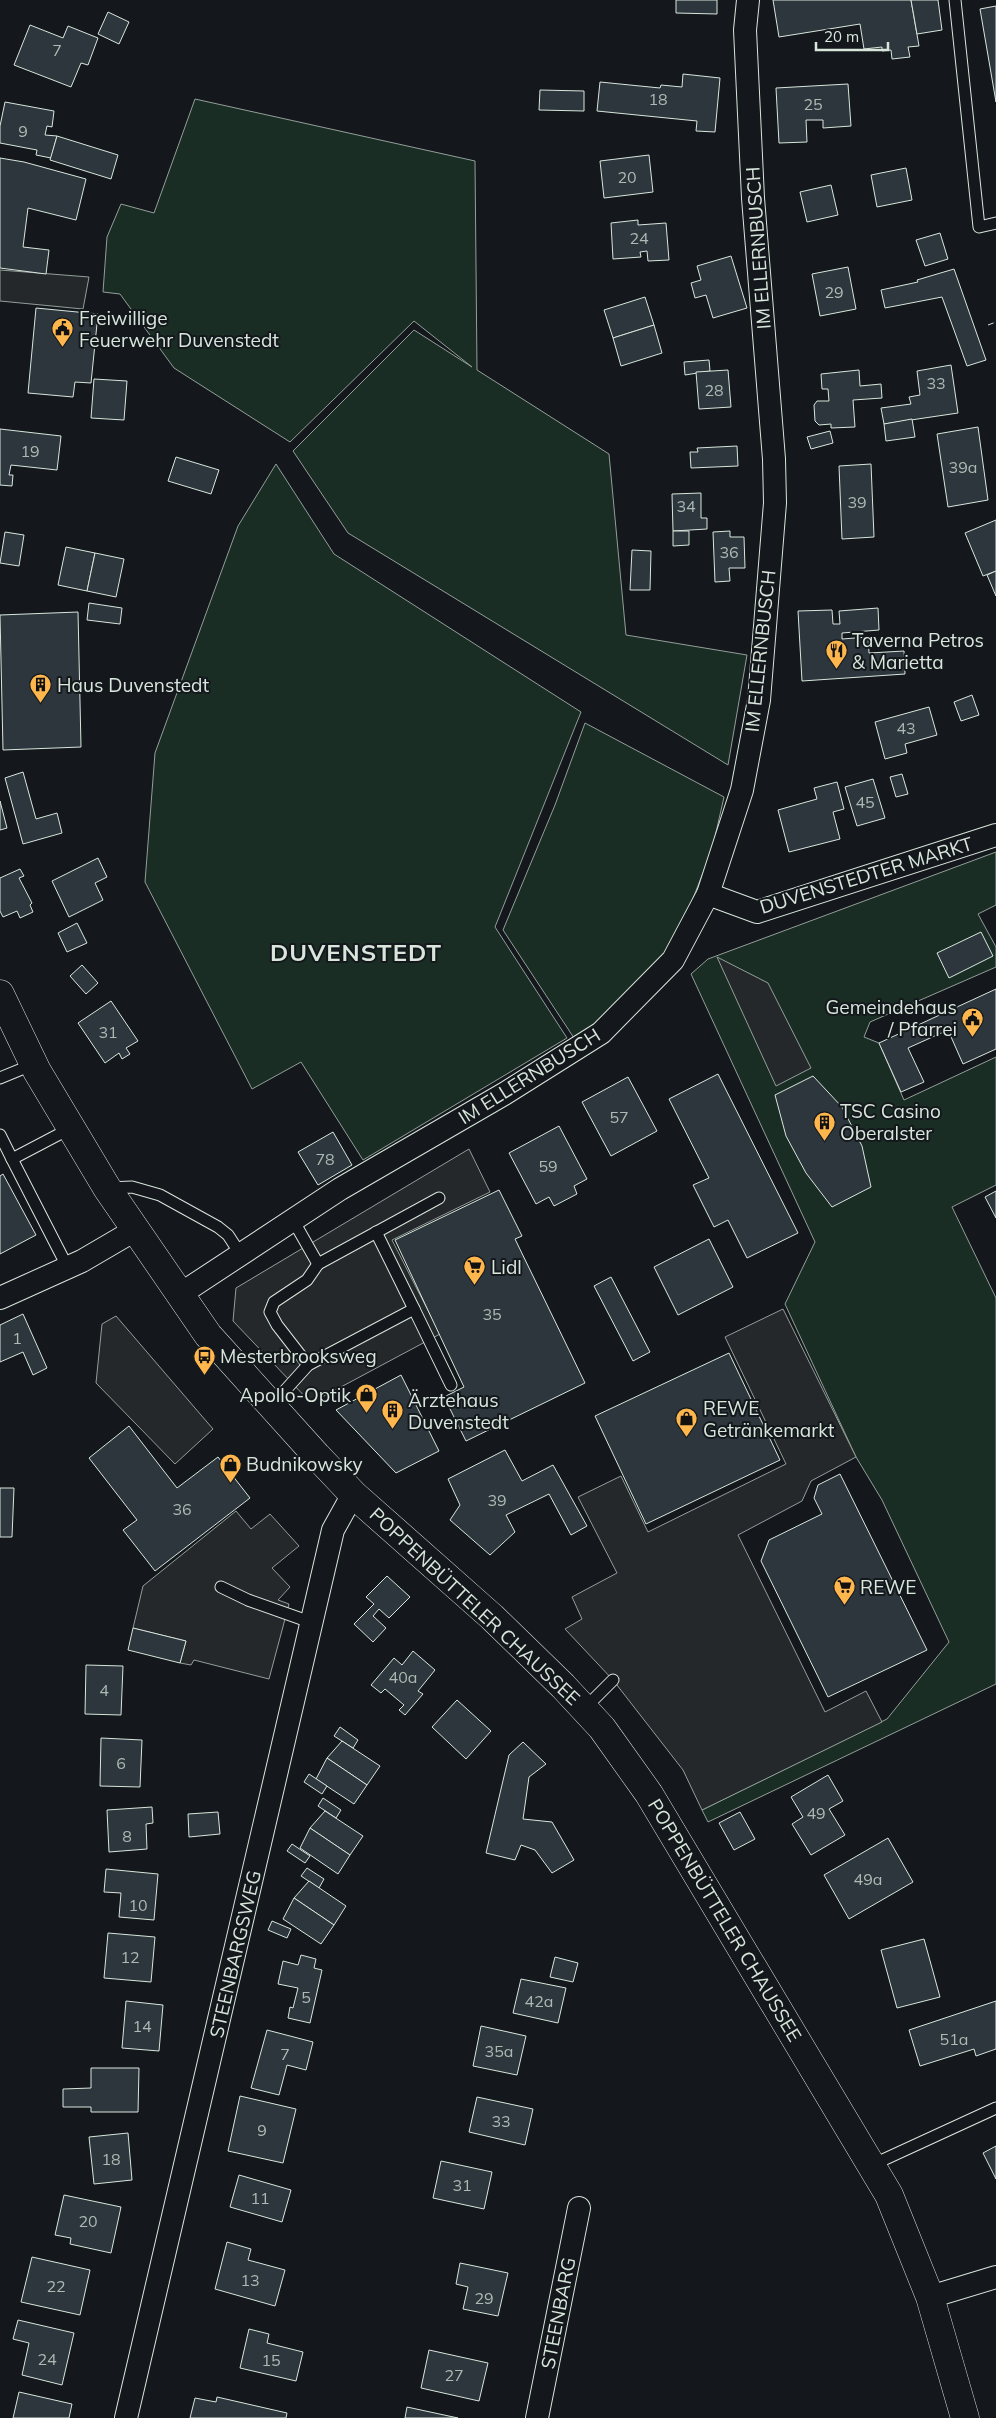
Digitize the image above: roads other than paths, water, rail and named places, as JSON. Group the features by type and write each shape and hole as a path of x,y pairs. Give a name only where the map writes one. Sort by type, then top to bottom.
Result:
{"main road":[{"name":"POPPENBÜTTELER CHAUSSEE","path":"0,994 34,1064 107,1188 179,1295 208,1334 271,1406 353,1494 492,1617 585,1708 602,1728 649,1794 872,2165 901,2222 930,2298 965,2418"}],"street":[{"name":"IM ELLERNBUSCH","path":"179,1295 340,1189 504,1094 601,1033 674,960 708,894 742,790 760,700 775,503 774,459 753,190 745,30 748,0"},
{"name":"DUVENSTEDTER MARKT","path":"708,894 757,912 996,835"},
{"path":"0,1298 68,1268 135,1230"},
{"name":"STEENBARGSWEG","path":"126,2418 313,1623 333,1530 353,1494"},
{"name":"STEENBARG","path":"537,2418 579,2208"},
{"path":"930,2298 996,2277"}],"lane":[{"path":"955,0 978,227 996,223"},
{"path":"0,1078 34,1064"},
{"path":"12,1159 72,1128"},
{"path":"0,1134 68,1268"},
{"path":"107,1188 132,1187 160,1195 223,1231 228,1235 241,1255"},
{"path":"308,1365 270,1312 274,1302 307,1280 318,1264 439,1198"},
{"path":"293,1220 318,1264"},
{"path":"376,1232 451,1385"},
{"path":"271,1406 308,1365 414,1309"},
{"path":"222,1587 248,1600 313,1623"},
{"path":"585,1708 612,1680"},
{"path":"872,2165 996,2108"}],"place":[{"name":"Freiwillige Feuerwehr Duvenstedt","path":"63,348"},
{"name":"Taverna Petros & Marietta","path":"836,670"},
{"name":"Haus Duvenstedt","path":"41,704"},
{"name":"Gemeindehaus / Pfarrei","path":"973,1037"},
{"name":"TSC Casino Oberalster","path":"824,1141"},
{"name":"Lidl","path":"475,1286"},
{"name":"Mesterbrooksweg","path":"204,1375"},
{"name":"Apollo-Optik","path":"367,1414"},
{"name":"Ärztehaus Duvenstedt","path":"392,1430"},
{"name":"REWE Getränkemarkt","path":"687,1438"},
{"name":"Budnikowsky","path":"230,1483"},
{"name":"REWE","path":"844,1606"}],"district":[{"name":"DUVENSTEDT","path":"356,952"}]}
